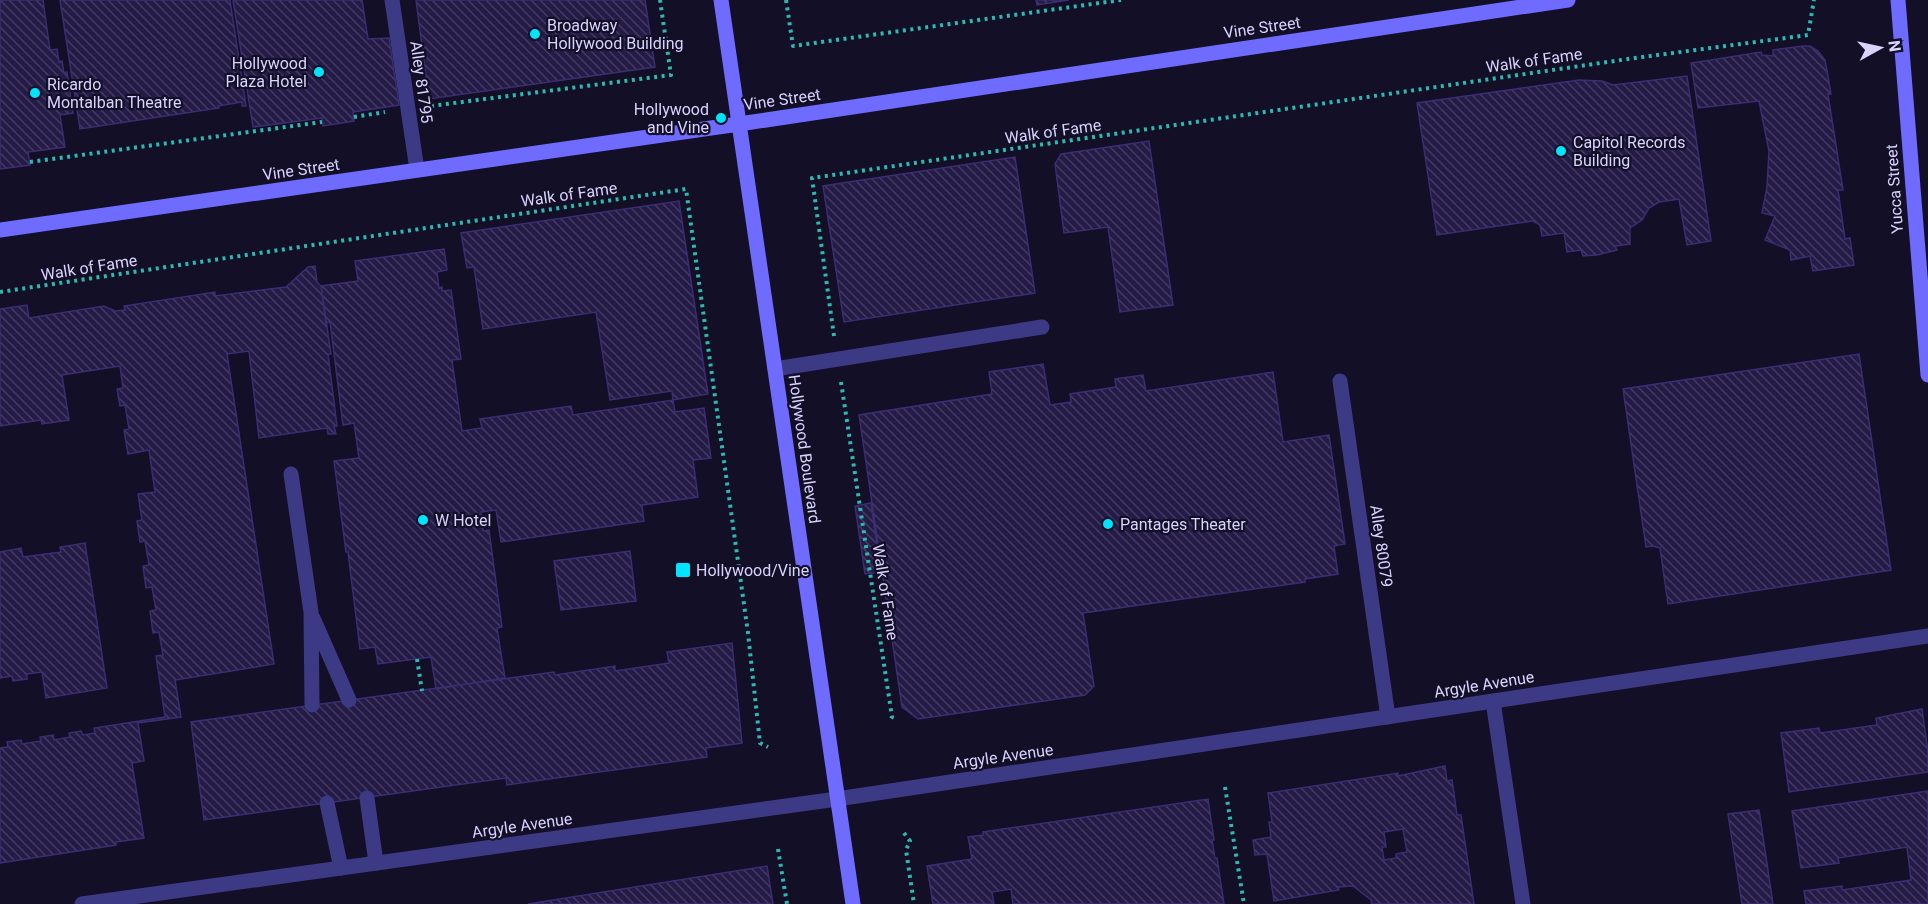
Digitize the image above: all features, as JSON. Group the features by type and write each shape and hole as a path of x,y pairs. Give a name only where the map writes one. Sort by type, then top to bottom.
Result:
{"main road":[{"name":"Hollywood Boulevard","path":"721,0 853,904"},
{"name":"Vine Street","path":"0,230 740,124 1568,0"},
{"name":"Yucca Street","path":"1898,0 1928,375"},
{"path":"1911,167 1928,254"}],"street":[{"name":"Alley 81795","path":"392,0 417,170"},
{"path":"775,369 1042,327"},
{"name":"Alley 80079","path":"1340,381 1388,717"},
{"path":"291,474 311,612 312,705"},
{"path":"311,612 349,700"},
{"name":"Argyle Avenue","path":"82,904 837,799 1928,636"},
{"path":"1493,701 1523,904"},
{"path":"367,798 376,863"},
{"path":"327,803 341,868"}],"path":[{"path":"354,117 671,75 660,0"},
{"path":"786,0 793,46 1121,0"},
{"name":"Walk of Fame","path":"889,723 892,717 812,178 1628,59 1808,35 1814,0"},
{"path":"30,162 322,122"},
{"name":"Walk of Fame","path":"0,292 686,189 746,621 760,743 768,747"},
{"path":"417,659 422,691"},
{"path":"1225,787 1244,904"},
{"path":"904,833 910,841 906,850 914,904"},
{"path":"778,849 787,904"}],"building":[{"name":"Ricardo Montalban Theatre","path":"0,0 43,0 50,50 57,49 59,62 62,61 64,73 67,72 73,113 60,115 65,147 28,152 30,165 0,169"},
{"path":"60,0 230,0 246,106 242,106 242,102 218,106 219,108 80,129"},
{"name":"Hollywood Plaza Hotel","path":"233,0 362,0 368,39 389,38 399,105 353,112 354,121 323,126 322,118 253,127"},
{"name":"Broadway Hollywood Building","path":"416,0 645,0 655,67 429,99"},
{"path":"1036,0 1069,0 1037,5"},
{"path":"1810,46 1818,51 1825,60 1843,190 1838,190 1845,239 1850,238 1854,265 1813,271 1810,256 1791,260 1790,250 1765,240 1775,216 1762,213 1767,187 1769,151 1759,101 1698,108 1691,63 1761,52 1762,55 1773,56 1773,50"},
{"name":"Capitol Records Building","path":"1687,76 1711,241 1687,245 1679,199 1659,202 1649,208 1642,220 1630,228 1630,244 1615,246 1617,250 1597,255 1583,256 1581,250 1567,252 1564,233 1542,236 1540,225 1533,221 1437,235 1417,103 1579,80 1602,81 1613,85"},
{"path":"1149,141 1173,305 1120,312 1108,227 1064,233 1055,164 1061,154"},
{"path":"1015,157 1035,293 844,322 823,186"},
{"path":"679,201 708,394 673,400 672,391 610,400 596,312 483,329 474,267 467,268 461,233"},
{"name":"W Hotel","path":"444,249 447,270 437,272 439,288 442,287 442,291 451,290 461,359 452,360 462,431 482,428 480,419 571,406 573,415 673,400 675,412 704,408 711,458 693,460 698,497 642,505 644,521 501,542 496,510 481,512 483,531 489,530 502,627 497,628 505,678 436,689 431,657 378,664 375,647 360,649 334,461 359,458 354,423 343,425 330,322 326,323 321,286 358,281 355,261"},
{"path":"315,266 317,282 321,286 331,354 328,354 336,434 328,434 327,428 259,438 249,351 227,354 274,664 175,680 181,717 138,723 144,761 132,763 144,838 116,842 116,845 0,863 0,748 8,747 7,742 21,740 22,744 41,741 40,737 53,735 54,740 70,737 69,733 81,731 83,735 95,733 94,728 165,717 156,656 163,655 159,632 153,633 150,611 156,610 152,587 146,588 143,566 149,565 145,541 140,542 137,521 142,520 138,494 155,492 149,450 128,454 124,430 129,429 125,405 120,406 117,389 123,388 120,366 62,375 69,420 42,424 41,420 0,426 0,309 27,305 29,318 104,306 115,311 125,310 124,306 215,292 215,296 286,287 308,267"},
{"path":"1859,354 1891,570 1668,604 1660,548 1646,547 1623,389"},
{"name":"Pantages Theater","path":"1043,364 1050,405 1071,402 1070,394 1116,387 1115,379 1143,375 1146,391 1273,372 1283,442 1329,435 1345,544 1334,546 1338,574 1305,579 1305,582 1083,613 1094,686 1085,695 918,719 902,707 859,415 992,394 989,372"},
{"path":"871,503 881,572 865,574 855,506"},
{"path":"85,543 107,688 46,698 42,672 27,674 27,679 13,681 12,676 0,678 0,552 21,548 23,557 61,552 60,547"},
{"path":"630,551 636,601 561,610 554,561"},
{"path":"732,643 742,743 706,748 707,757 507,785 506,778 204,820 191,722 554,672 555,675 615,666 615,671 669,663 667,652"},
{"path":"1922,709 1928,752 1928,772 1789,792 1781,733 1819,728 1820,733 1877,725 1876,718"},
{"path":"1445,766 1447,781 1452,780 1457,815 1461,815 1474,904 1372,904 1371,900 1353,886 1338,887 1339,890 1274,901 1267,854 1255,855 1253,840 1271,837 1269,822 1272,822 1268,793 1398,773 1398,776","holes":["1403,829 1407,852 1396,854 1396,858 1384,860 1382,847 1386,847 1384,832"]},
{"path":"1928,791 1928,904 1806,904 1804,891 1842,886 1842,890 1911,880 1907,847 1838,858 1839,863 1801,868 1792,811"},
{"path":"1208,799 1214,840 1212,840 1224,904 1013,904 1011,889 992,892 994,904 933,904 927,866 972,859 968,837 983,835 983,832"},
{"path":"1759,810 1773,904 1742,904 1728,814"},
{"path":"767,866 773,904 528,904"}],"place":[{"name":"Broadway Hollywood Building","path":"535,34"},
{"name":"Hollywood Plaza Hotel","path":"319,72"},
{"name":"Ricardo Montalban Theatre","path":"35,93"},
{"name":"Hollywood and Vine","path":"721,118"},
{"name":"Capitol Records Building","path":"1561,151"},
{"name":"W Hotel","path":"423,520"},
{"name":"Pantages Theater","path":"1108,524"},
{"name":"Hollywood/Vine","path":"683,570"}]}
